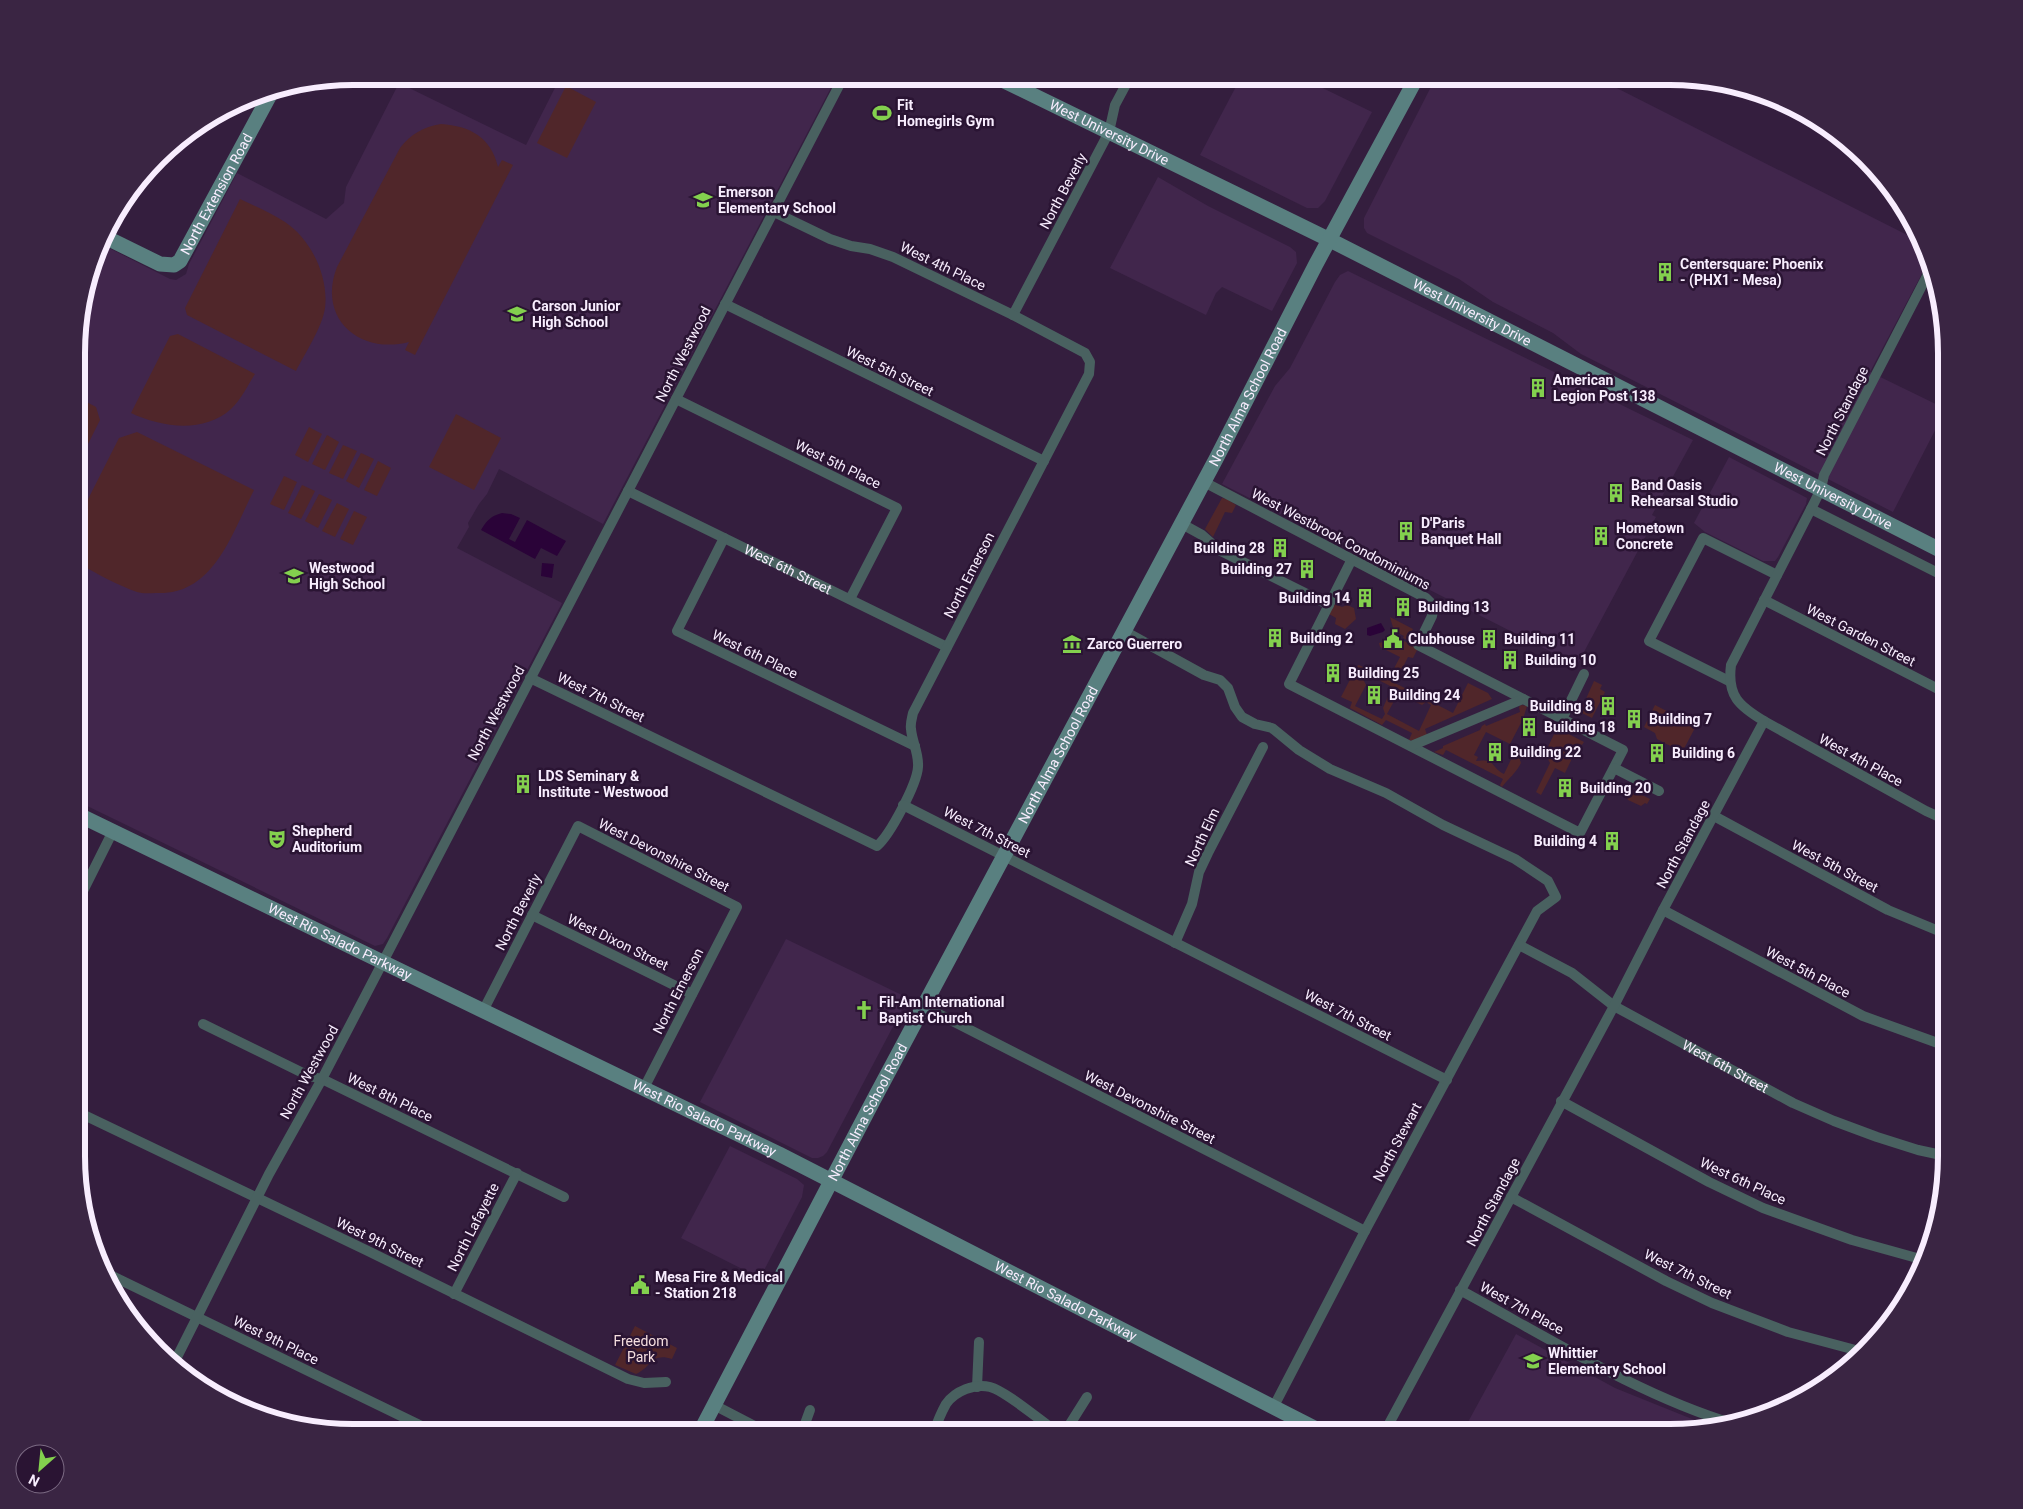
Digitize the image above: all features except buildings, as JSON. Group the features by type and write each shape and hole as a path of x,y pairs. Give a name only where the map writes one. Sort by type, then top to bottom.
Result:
{"main road":[{"name":"West University Drive","path":"1014,85 1330,240 1938,549"},
{"name":"North Alma School Road","path":"704,1424 923,1006 1182,524 1316,264 1413,85"},
{"name":"North Extension Road","path":"110,240 160,264 174,265 184,257 267,99"},
{"name":"West Rio Salado Parkway","path":"85,817 832,1180 1306,1424"}],"street":[{"name":"North Westwood","path":"176,1358 257,1198 322,1079 839,85"},
{"name":"North Beverly","path":"1014,316 1109,132 1116,105 1126,85"},
{"name":"West 4th Place","path":"774,212 830,239 893,257 1085,353 1090,362"},
{"name":"North Standage","path":"1729,681 1731,665 1738,648 1811,509 1821,489 1829,466 1927,276"},
{"name":"West 5th Street","path":"725,304 1044,461"},
{"name":"North Emerson","path":"903,805 913,785 918,768 910,727 913,713 1089,374 1090,362"},
{"name":"West 5th Place","path":"676,399 897,508 850,599"},
{"name":"West Westbrook Condominiums","path":"1204,482 1426,598 1434,606 1432,616 1418,645 1623,750 1614,768"},
{"name":"West 6th Street","path":"628,491 947,647"},
{"name":"West University Drive","path":"1811,509 1938,573"},
{"path":"1182,524 1202,535 1218,550 1329,605"},
{"name":"West 6th Place","path":"724,538 677,631 915,746"},
{"path":"1764,722 1748,712 1738,701 1729,681 1649,641 1702,538 1777,575"},
{"path":"1352,559 1289,684 1580,833 1614,768 1659,791"},
{"name":"West Garden Street","path":"1764,600 1938,689"},
{"name":"North Stewart","path":"1124,631 1204,675 1220,680 1228,688 1235,707 1242,717 1255,724 1272,728 1299,750 1330,769 1386,793 1443,825 1515,859 1548,881 1556,897 1537,911 1364,1231 1273,1408"},
{"path":"1562,719 1584,674"},
{"name":"West 7th Street","path":"530,678 877,846 885,839 903,805 1447,1080"},
{"path":"1411,746 1522,699"},
{"name":"West 4th Place","path":"1764,722 1938,816"},
{"name":"North Standage","path":"1389,1424 1512,1197 1764,722"},
{"name":"North Elm","path":"1175,943 1192,904 1199,872 1263,747"},
{"name":"West 5th Street","path":"1714,816 1888,910 1938,931"},
{"name":"North Beverly","path":"484,1011 578,826"},
{"name":"West Devonshire Street","path":"578,826 737,907"},
{"path":"85,887 113,831"},
{"name":"North Emerson","path":"644,1088 737,907"},
{"name":"West 5th Place","path":"1663,910 1863,1016 1938,1043"},
{"name":"West Dixon Street","path":"532,915 692,994"},
{"name":"West 6th Street","path":"1519,946 1572,973 1614,1006 1794,1103 1877,1137 1938,1154"},
{"name":"West Devonshire Street","path":"923,1006 1364,1231"},
{"name":"West 8th Place","path":"203,1024 309,1076 322,1079 564,1197"},
{"name":"West 6th Place","path":"1562,1101 1709,1182 1763,1208 1852,1240 1918,1258"},
{"name":"West 9th Street","path":"85,1115 628,1379 644,1382 666,1382"},
{"name":"North Lafayette","path":"454,1294 517,1173"},
{"name":"West 7th Street","path":"1512,1197 1666,1281 1712,1303 1788,1332 1855,1350"},
{"name":"West 9th Place","path":"114,1277 417,1424"},
{"name":"West 7th Place","path":"1460,1290 1630,1382 1673,1402 1721,1419"},
{"path":"977,1387 979,1342"},
{"path":"937,1424 946,1403 956,1393 966,1389 990,1386 1046,1424"},
{"path":"1070,1424 1087,1397"},
{"path":"714,1405 751,1424"},
{"path":"805,1424 810,1410"}],"shaded area":[{"path":"398,85 403,85 526,145 556,85 832,85 603,524 499,469 487,494 468,523 469,527 457,548 562,603 387,938 383,944 375,946 85,805 85,353 90,301 107,247 170,279 176,280 186,274 189,264 237,173 326,219 344,203 346,187"},
{"path":"1237,85 1316,85 1372,112 1325,201 1318,208 1307,208 1200,155"},
{"path":"1432,85 1611,85 1912,237 1925,269 1870,372 1938,405 1938,425 1893,512 1581,354 1553,333 1493,302 1459,279 1367,233 1364,228 1364,218"},
{"path":"1158,177 1208,206 1290,247 1296,252 1297,263 1272,311 1222,287 1216,293 1206,315 1110,268"},
{"path":"1348,271 1693,440 1652,515 1656,517 1577,665 1222,484 1275,386 1290,368 1335,282 1340,275"},
{"path":"1729,457 1807,498 1806,504 1775,561 1763,561 1705,532 1694,523"},
{"path":"502,513 520,518 509,539 515,542 527,520 566,541 557,556 541,548 535,559 481,530 490,519"},
{"path":"542,563 554,564 552,578 541,576"},
{"path":"1381,623 1385,630 1383,632 1370,636 1367,635 1367,628"},
{"path":"786,939 908,998 827,1152 818,1158 812,1158 700,1102"},
{"path":"730,1146 797,1179 804,1185 802,1197 760,1278 681,1238"},
{"name":"Whittier Elementary School","path":"1516,1334 1615,1388 1700,1422 1670,1424 1467,1424"}],"green space":[{"path":"566,86 596,102 567,158 537,143"},
{"path":"441,124 461,127 478,135 490,148 498,167 502,160 513,165 415,355 405,350 409,342 391,345 374,343 359,337 347,328 338,317 333,302 332,285 337,267 400,148 418,132"},
{"path":"240,199 285,222 294,229 310,249 321,272 325,296 323,316 317,332 296,371 187,315 185,308"},
{"path":"178,334 255,374 235,405 220,417 208,422 182,426 155,422 131,413 170,336"},
{"path":"85,401 96,407 100,420 85,450"},
{"path":"456,414 501,438 474,490 429,467"},
{"path":"309,427 322,434 308,462 295,455"},
{"path":"137,432 254,490 229,542 218,559 207,573 193,584 176,591 142,593 115,583 85,567 85,505 119,438"},
{"path":"327,435 339,442 325,470 312,464"},
{"path":"343,445 357,451 343,479 329,473"},
{"path":"361,453 374,459 359,488 346,481"},
{"path":"378,461 391,468 377,496 364,490"},
{"path":"284,476 297,482 284,510 270,504"},
{"path":"302,485 315,491 301,519 288,513"},
{"path":"319,494 332,500 318,528 305,521"},
{"path":"1222,498 1236,505 1232,513 1225,512 1213,537 1205,529"},
{"path":"337,503 349,509 335,537 322,531"},
{"path":"354,511 367,517 353,545 340,539"},
{"path":"1335,604 1354,608 1356,619 1345,629 1335,624 1336,618 1329,614"},
{"path":"1390,617 1413,629 1407,640 1403,638 1404,636 1394,631"},
{"path":"1402,640 1418,648 1413,658 1408,657 1395,683 1453,713 1468,683 1488,693 1492,699 1425,729 1427,735 1412,741 1409,740 1412,733 1386,720 1382,725 1350,708 1352,702 1341,697 1357,666 1359,665 1385,678 1386,675 1390,676 1400,657 1380,647 1379,643 1383,642 1396,649","holes":["1367,674 1392,687 1383,708 1385,714 1382,719 1355,706 1366,685 1363,679","1400,690 1406,693 1408,698 1422,705 1426,702 1431,705 1419,731 1387,714"]},
{"path":"1594,681 1602,685 1600,689 1605,692 1592,718 1580,712"},
{"path":"1521,705 1527,706 1523,719 1510,744 1486,732 1474,755 1478,757 1476,761 1490,762 1504,774 1517,747 1523,750 1519,757 1521,763 1519,767 1502,787 1500,785 1503,779 1446,750 1443,755 1434,752 1443,748 1443,746 1480,730 1485,724 1486,726 1520,712 1519,707"},
{"path":"1655,705 1696,726 1678,760 1674,758 1678,750 1657,739 1655,733 1644,727"},
{"path":"1557,728 1584,742 1582,745 1579,744 1565,773 1555,768 1541,795 1536,792 1550,763 1544,752"},
{"path":"1622,785 1650,799 1647,804 1645,803 1641,806 1628,800 1624,792 1620,790"},
{"name":"Freedom Park","path":"635,1326 677,1348 672,1359 665,1357 655,1359 636,1374 615,1365"}],"place":[{"name":"Fit Homegirls Gym","path":"882,113"},
{"name":"Emerson Elementary School","path":"703,200"},
{"name":"Centersquare: Phoenix - (PHX1 - Mesa)","path":"1665,272"},
{"name":"Carson Junior High School","path":"517,314"},
{"name":"American Legion Post 138","path":"1538,388"},
{"name":"Band Oasis Rehearsal Studio","path":"1616,493"},
{"name":"D'Paris Banquet Hall","path":"1406,531"},
{"name":"Hometown Concrete","path":"1601,536"},
{"name":"Building 28","path":"1280,548"},
{"name":"Building 27","path":"1307,569"},
{"name":"Westwood High School","path":"294,576"},
{"name":"Building 14","path":"1365,598"},
{"name":"Building 13","path":"1403,607"},
{"name":"Building 2","path":"1275,638"},
{"name":"Clubhouse","path":"1393,639"},
{"name":"Building 11","path":"1489,639"},
{"name":"Zarco Guerrero","path":"1072,644"},
{"name":"Building 10","path":"1510,660"},
{"name":"Building 25","path":"1333,673"},
{"name":"Building 24","path":"1374,695"},
{"name":"Building 8","path":"1608,706"},
{"name":"Building 7","path":"1634,719"},
{"name":"Building 18","path":"1529,727"},
{"name":"Building 22","path":"1495,752"},
{"name":"Building 6","path":"1657,753"},
{"name":"LDS Seminary & Institute - Westwood","path":"523,784"},
{"name":"Building 20","path":"1565,788"},
{"name":"Shepherd Auditorium","path":"277,839"},
{"name":"Building 4","path":"1612,841"},
{"name":"Fil-Am International Baptist Church","path":"864,1010"},
{"name":"Mesa Fire & Medical - Station 218","path":"640,1285"},
{"name":"Whittier Elementary School","path":"1533,1361"}]}
